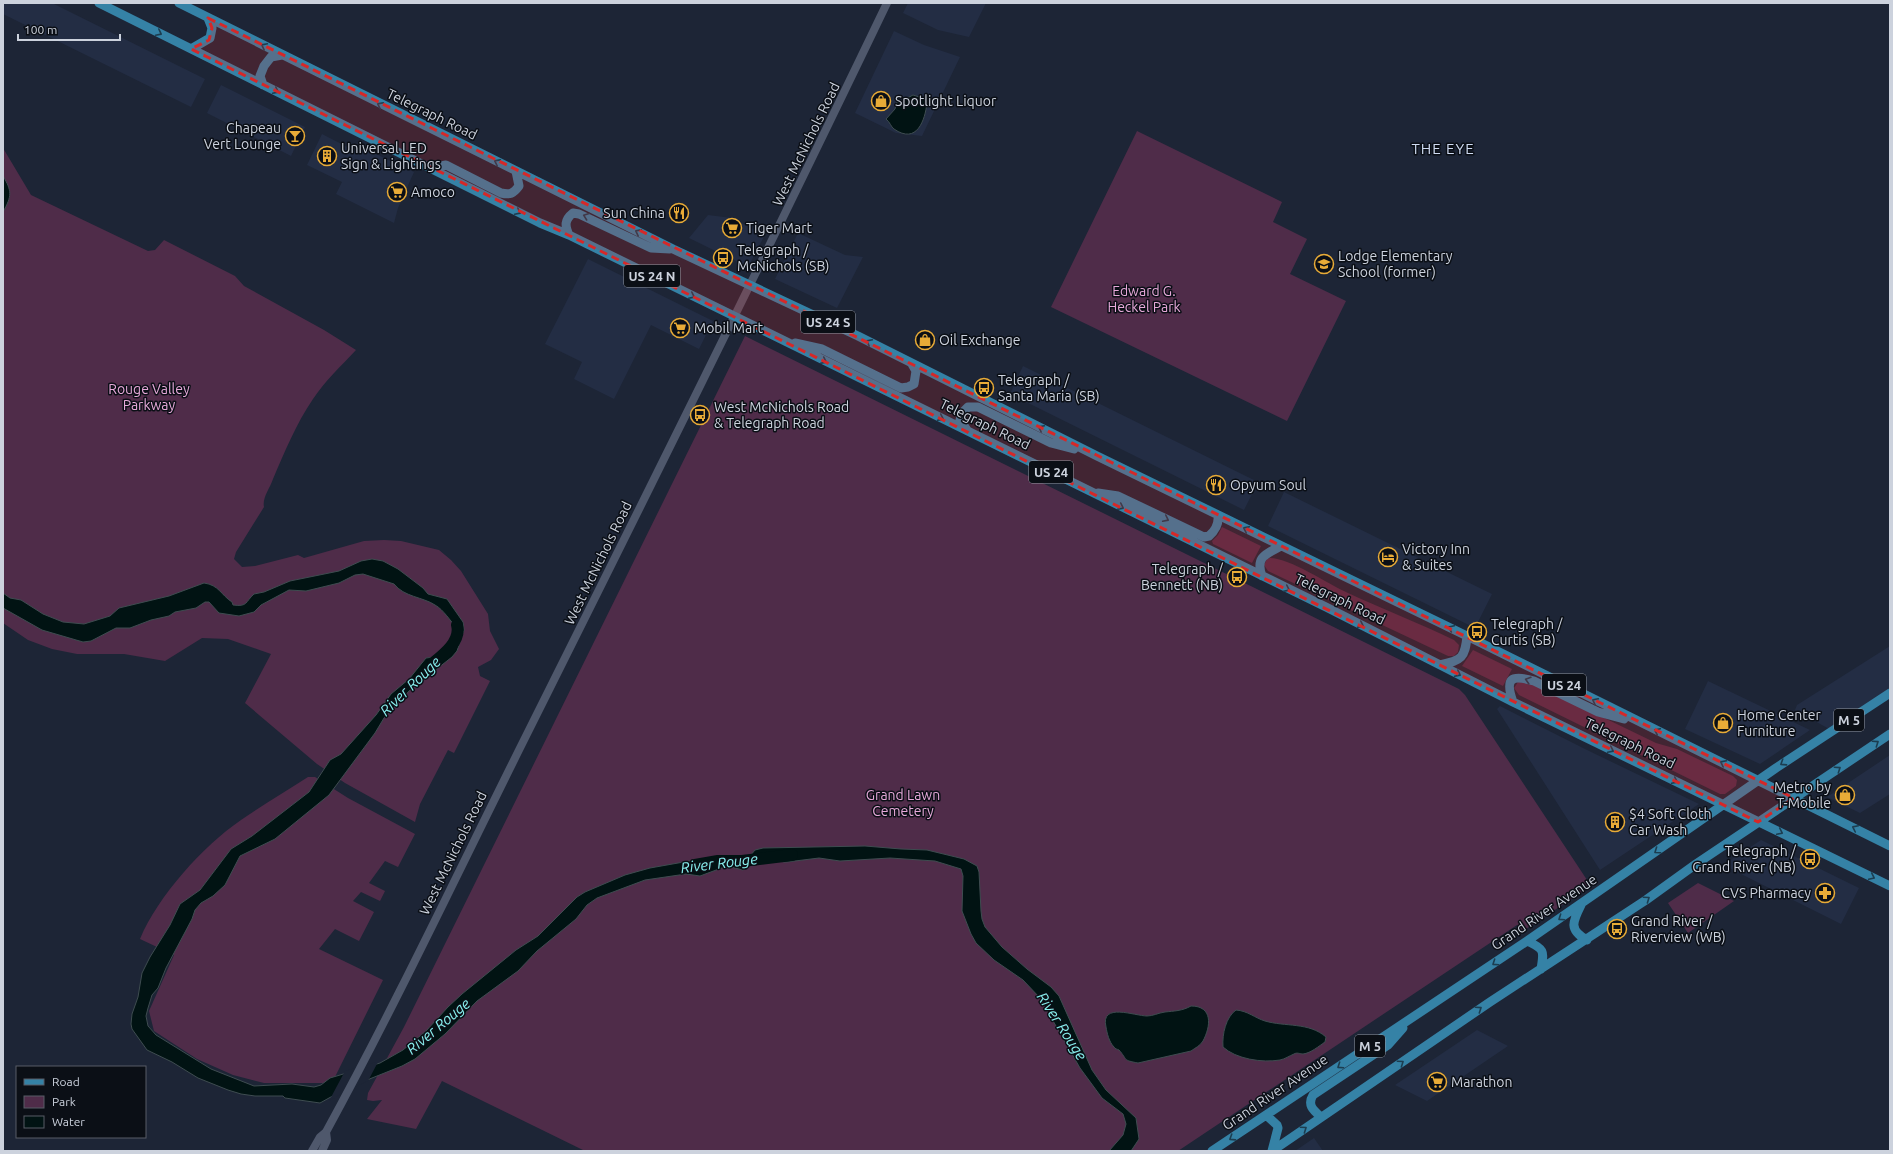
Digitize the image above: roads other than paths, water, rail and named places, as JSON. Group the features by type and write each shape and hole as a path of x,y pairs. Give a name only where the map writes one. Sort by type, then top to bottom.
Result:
{"main road":[{"name":"Telegraph Road","path":"99,3 540,223 569,235 1262,576 1513,702 1890,886"},
{"name":"Telegraph Road","path":"179,3 673,250 908,362 1097,456 1467,636 1890,846"},
{"name":"West McNichols Road","path":"312,1151 320,1136 326,1132 364,1061 751,286 887,3"},
{"path":"191,49 210,38 212,28 208,18"},
{"path":"263,85 260,76 264,66 271,57 282,55"},
{"path":"431,168 446,165 501,193 510,194 514,193 519,186 516,171"},
{"name":"Telegraph Road","path":"569,235 565,226 566,221 573,213 579,214 651,248 673,250"},
{"name":"Telegraph Road","path":"777,338 822,349 901,388 914,384 916,371 908,362"},
{"path":"968,431 960,420 962,413 968,407 978,407 1050,442 1097,456"},
{"path":"1091,492 1118,496 1204,537 1209,536 1215,530 1218,524 1218,515"},
{"path":"1262,576 1259,566 1260,561 1264,556 1281,546"},
{"path":"1440,665 1461,658 1465,653 1467,636"},
{"path":"1513,702 1508,688 1509,684 1511,680 1517,677 1524,678 1534,681 1598,712 1643,724"},
{"name":"Grand River Avenue","path":"1212,1151 1527,941 1758,780 1890,693"},
{"name":"M 5","path":"1272,1151 1541,969 1587,940 1758,822 1890,734"},
{"path":"1580,905 1573,923 1574,930 1581,937 1587,940"},
{"path":"1527,941 1541,948 1543,952 1541,969"},
{"path":"1321,1117 1311,1107 1310,1100 1313,1095 1388,1045 1412,1018"},
{"path":"1266,1115 1277,1125 1278,1128 1272,1151"},
{"name":"West McNichols Road","path":"322,1151 327,1140 326,1132"}],"water":[{"path":"913,95 922,98 927,103 926,110 922,123 914,132 909,134 902,133 893,128 886,119 895,109 897,102"},
{"path":"3,176 10,194 3,212"},
{"path":"372,559 383,561 398,569 423,588 428,594 447,599 463,622 464,630 457,651 452,657 409,691 384,718 375,733 329,795 275,839 240,856 225,885 213,896 201,903 195,910 192,919 166,968 158,988 152,995 146,1016 148,1026 156,1035 211,1069 254,1086 292,1084 314,1087 321,1085 330,1078 380,1063 403,1050 426,1031 462,994 516,950 538,936 577,897 585,892 625,875 650,868 695,860 714,863 722,859 745,862 755,850 763,848 865,846 927,850 964,859 977,866 979,872 982,919 985,927 1002,947 1027,969 1051,987 1059,996 1092,1070 1106,1090 1136,1118 1139,1139 1131,1151 1109,1151 1123,1135 1126,1124 1123,1114 1102,1098 1080,1068 1040,998 1023,980 994,960 976,943 962,911 963,876 961,869 935,861 890,858 840,861 819,858 783,862 774,854 759,857 743,870 727,866 700,876 686,874 645,880 597,898 587,905 576,919 537,951 518,971 477,1001 445,1034 415,1059 402,1066 347,1088 320,1103 285,1098 283,1096 255,1096 241,1094 198,1078 172,1062 147,1050 132,1029 132,1014 138,997 142,973 170,925 180,904 200,890 231,849 252,836 309,792 330,760 341,754 376,715 391,694 409,679 426,658 439,658 448,654 454,647 457,637 457,628 438,607 430,602 403,592 394,584 363,574 355,575 339,583 306,591 289,590 261,605 254,612 239,616 219,613 209,602 205,602 196,608 175,612 169,616 151,620 130,628 116,628 91,641 83,642 42,630 3,608 3,593 10,598 21,600 43,614 63,622 84,624 110,616 119,608 169,596 204,583 217,588 232,602 233,605 244,605 254,594 264,592 290,581 339,571 361,561"},
{"path":"1191,1006 1203,1009 1207,1013 1209,1023 1203,1041 1199,1046 1191,1051 1138,1063 1126,1059 1119,1050 1115,1049 1112,1045 1106,1029 1106,1019 1108,1015 1120,1012 1149,1016 1162,1012 1181,1010"},
{"path":"1236,1010 1273,1023 1312,1029 1326,1037 1325,1042 1309,1052 1303,1054 1295,1053 1280,1060 1265,1061 1235,1055 1223,1047 1223,1037 1227,1021"}],"waterway":[{"name":"River Rouge","path":"427,668 443,655 453,644 458,632 457,625"},
{"name":"River Rouge","path":"695,865 718,861 742,861 792,855"}],"place":[{"name":"Spotlight Liquor","path":"881,101"},
{"name":"Chapeau Vert Lounge","path":"295,136"},
{"name":"Universal LED Sign & Lightings","path":"327,156"},
{"name":"Amoco","path":"397,192"},
{"name":"Sun China","path":"679,213"},
{"name":"Tiger Mart","path":"732,228"},
{"name":"Telegraph / McNichols (SB)","path":"723,258"},
{"name":"Lodge Elementary School (former)","path":"1324,264"},
{"name":"Mobil Mart","path":"680,328"},
{"name":"Oil Exchange","path":"925,340"},
{"name":"Telegraph / Santa Maria (SB)","path":"984,388"},
{"name":"West McNichols Road & Telegraph Road","path":"700,415"},
{"name":"Opyum Soul","path":"1216,485"},
{"name":"Victory Inn & Suites","path":"1388,557"},
{"name":"Telegraph / Bennett (NB)","path":"1237,577"},
{"name":"Telegraph / Curtis (SB)","path":"1477,632"},
{"name":"Home Center Furniture","path":"1723,723"},
{"name":"Metro by T-Mobile","path":"1845,795"},
{"name":"$4 Soft Cloth Car Wash","path":"1615,822"},
{"name":"Telegraph / Grand River (NB)","path":"1810,859"},
{"name":"CVS Pharmacy","path":"1825,893"},
{"name":"Grand River / Riverview (WB)","path":"1617,929"},
{"name":"Marathon","path":"1437,1082"}],"district":[{"name":"THE EYE","path":"1443,148"}],"park label":[{"name":"Edward G. Heckel Park","path":"1144,300"},
{"name":"Rouge Valley Parkway","path":"149,398"},
{"name":"Grand Lawn Cemetery","path":"903,804"}]}
